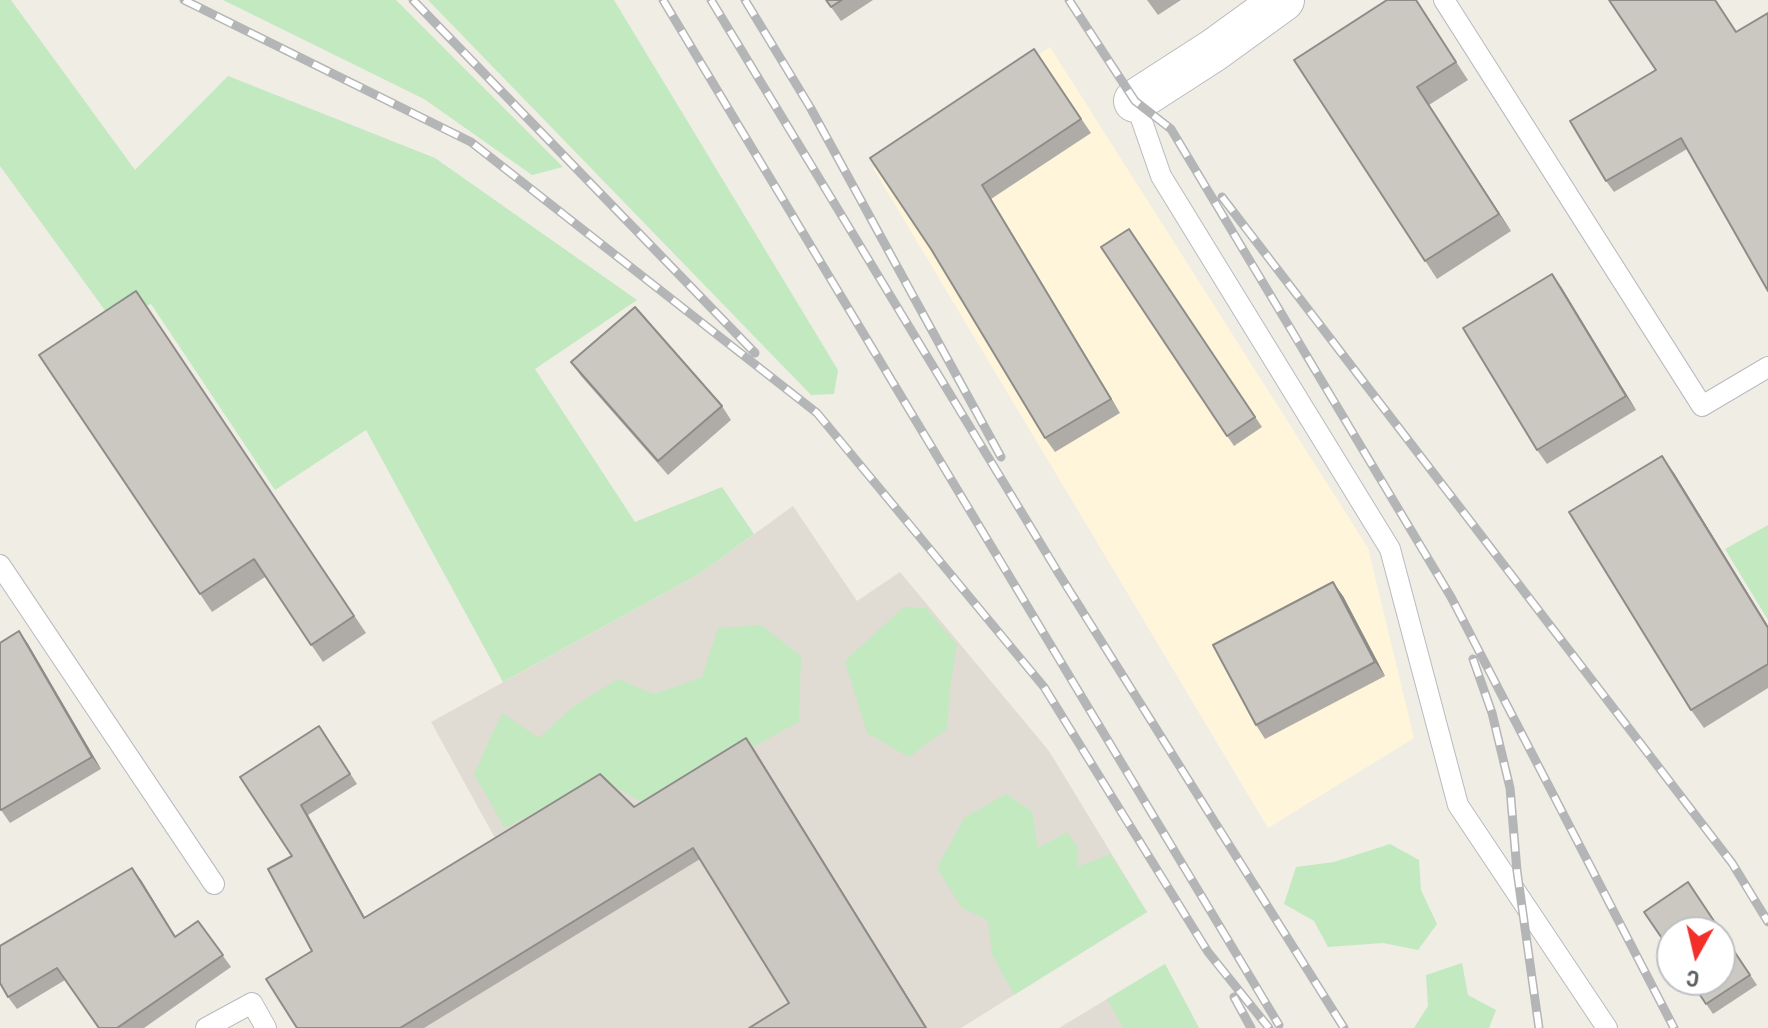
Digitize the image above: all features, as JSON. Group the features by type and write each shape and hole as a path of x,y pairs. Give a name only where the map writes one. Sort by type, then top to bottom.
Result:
{"street":[{"path":"1135,101 1214,50 1283,0"}],"lane":[{"path":"1444,0 1702,406 1768,367"},
{"path":"1135,101 1161,176 1390,549 1458,805 1607,1028"},
{"path":"0,565 214,884"},
{"path":"206,1028 252,1003 266,1028"}],"shaded area":[{"path":"1050,47 1368,548 1414,738 1268,828 873,168"},
{"path":"793,506 857,601 900,572 1049,751 1147,912 961,1028 298,1028 501,849 431,722 699,574"},
{"path":"1165,964 1199,1028 1059,1028"}],"green space":[{"path":"0,0 11,0 135,170 228,76 435,158 637,300 535,369 635,522 722,487 754,534 699,574 503,682 366,430 275,490 151,304 112,320 0,166"},
{"path":"223,0 396,0 563,167 532,175 424,99"},
{"path":"428,0 614,0 838,370 834,394 811,395"},
{"path":"1768,525 1768,620 1725,549"},
{"path":"904,607 926,608 957,645 947,729 909,757 867,733 845,661"},
{"path":"761,625 801,656 799,722 646,804 600,779 505,828 474,774 502,713 539,738 574,706 618,679 654,694 702,677 718,628"},
{"path":"1006,794 1032,811 1038,848 1067,832 1077,846 1078,867 1110,854 1147,912 1014,995 992,954 988,920 962,908 937,868 964,818"},
{"path":"1390,844 1419,860 1421,890 1437,924 1418,950 1383,943 1328,947 1314,921 1284,904 1296,867 1334,862"},
{"path":"1462,963 1468,995 1496,1010 1489,1028 1414,1028 1428,1006 1426,975"},
{"path":"1165,964 1199,1028 1123,1028 1107,999"}],"building":[{"path":"826,0 842,0 831,7"},
{"path":"1387,0 1416,0 1456,62 1417,87 1499,214 1425,261 1294,60"},
{"path":"1609,0 1715,0 1736,32 1768,13 1768,291 1681,138 1606,181 1570,121 1656,70"},
{"path":"1034,49 1081,119 982,185 1111,399 1045,438 931,249 870,158"},
{"path":"1129,229 1255,417 1227,436 1101,247"},
{"path":"1552,274 1626,396 1537,450 1463,328"},
{"path":"136,291 354,616 311,645 254,559 200,594 39,355"},
{"path":"635,307 722,406 658,461 571,362"},
{"path":"1662,456 1768,628 1768,664 1691,710 1569,512"},
{"path":"1333,582 1375,662 1256,725 1213,645"},
{"path":"19,631 92,757 1,810 0,643"},
{"path":"319,726 350,774 301,805 364,918 600,774 634,807 746,738 926,1028 749,1028 789,1003 693,848 400,1028 297,1028 266,979 312,951 268,869 292,856 240,777"},
{"path":"132,868 175,937 198,921 223,955 117,1028 99,1028 57,968 8,997 0,983 0,946"},
{"path":"1688,882 1711,916 1656,916 1656,930 1644,912"},
{"path":"1736,954 1750,975 1736,984"},
{"path":"1701,996 1718,996 1706,1004"}],"railway":[{"path":"184,0 471,142 817,413 1044,687 1208,952 1269,1028"},
{"path":"413,0 755,353"},
{"path":"663,0 1279,1025"},
{"path":"711,0 1059,574 1344,1028"},
{"path":"745,0 810,107 1001,457"},
{"path":"1069,0 1135,101 1171,129 1451,597 1674,1028"},
{"path":"1222,197 1732,863 1768,922"},
{"path":"1473,659 1492,713 1510,788 1517,871 1539,1028"},
{"path":"1234,997 1251,1028"}]}
